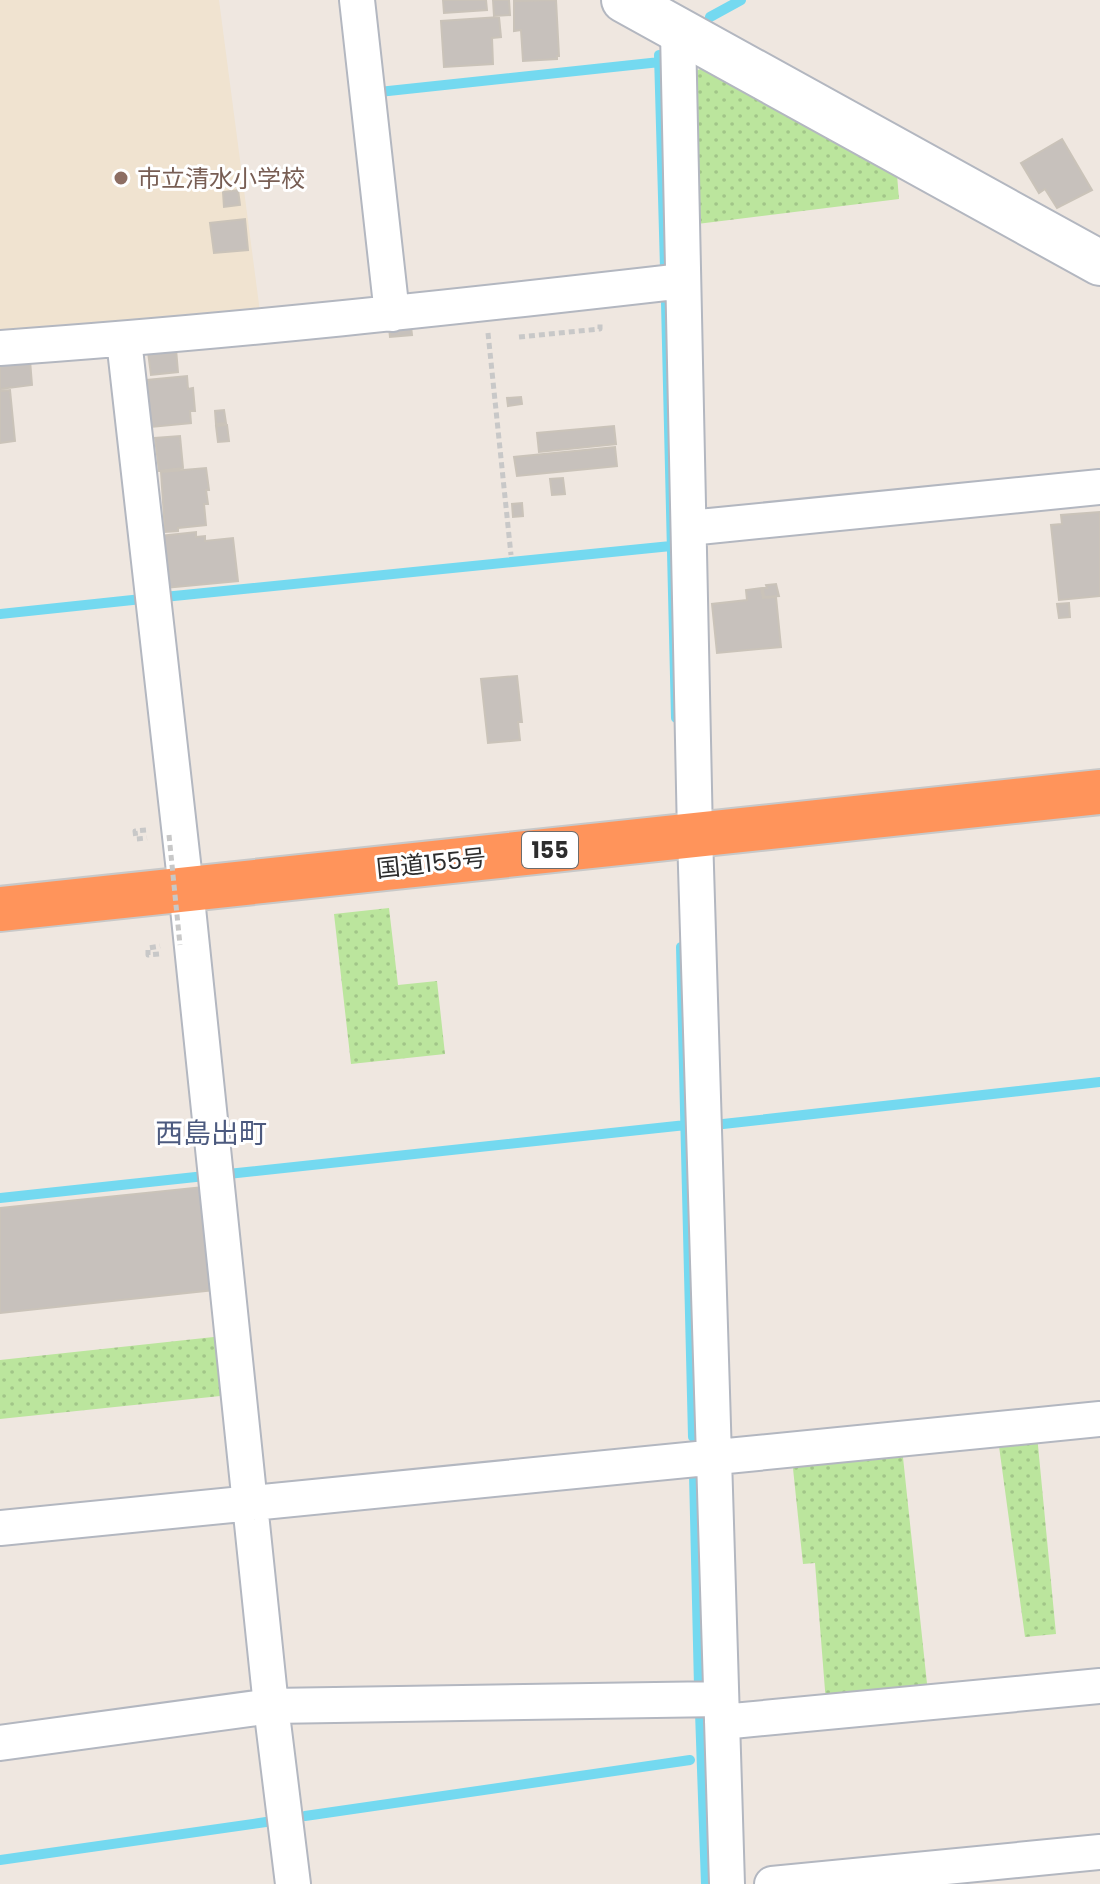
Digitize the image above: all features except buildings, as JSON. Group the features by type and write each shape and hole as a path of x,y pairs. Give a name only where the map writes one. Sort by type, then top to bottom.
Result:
{"highway":[{"name":"国道155号","path":"0,909 1100,792"}],"street":[{"path":"357,0 392,314"},
{"path":"624,0 1100,263"},
{"path":"678,32 695,835 727,1884"},
{"path":"0,348 124,340 392,314 683,281"},
{"path":"124,340 186,889 271,1706 293,1884"},
{"path":"689,528 1100,487"},
{"path":"0,1528 1100,1419"},
{"path":"0,1743 271,1706 722,1711 1100,1686"},
{"path":"772,1884 1100,1852"}],"path":[{"path":"485,303 511,555"},
{"path":"169,835 180,945"}],"shaded area":[{"name":"市立清水小学校","path":"0,0 219,0 260,312 0,331"}],"green space":[{"path":"705,67 897,175 899,199 697,224 693,72"},
{"path":"389,908 398,985 437,981 445,1054 351,1064 334,914"},
{"path":"223,1336 230,1395 0,1419 0,1360"},
{"path":"1037,1435 1056,1634 1025,1637 998,1439"},
{"path":"902,1448 928,1693 826,1703 815,1563 803,1564 792,1459"}],"waterway":[{"path":"710,17 741,0"},
{"path":"659,55 665,268"},
{"path":"379,92 660,62"},
{"path":"666,303 676,718"},
{"path":"164,597 671,546"},
{"path":"0,614 142,599"},
{"path":"681,947 693,1437"},
{"path":"723,1124 1100,1082"},
{"path":"228,1174 686,1125"},
{"path":"0,1198 205,1176"},
{"path":"694,1474 699,1687"},
{"path":"700,1712 706,1884"},
{"path":"305,1816 690,1760"},
{"path":"0,1860 266,1822"}],"place":[{"name":"市立清水小学校","path":"121,178"}],"district":[{"name":"西島出町","path":"211,1133"}]}
